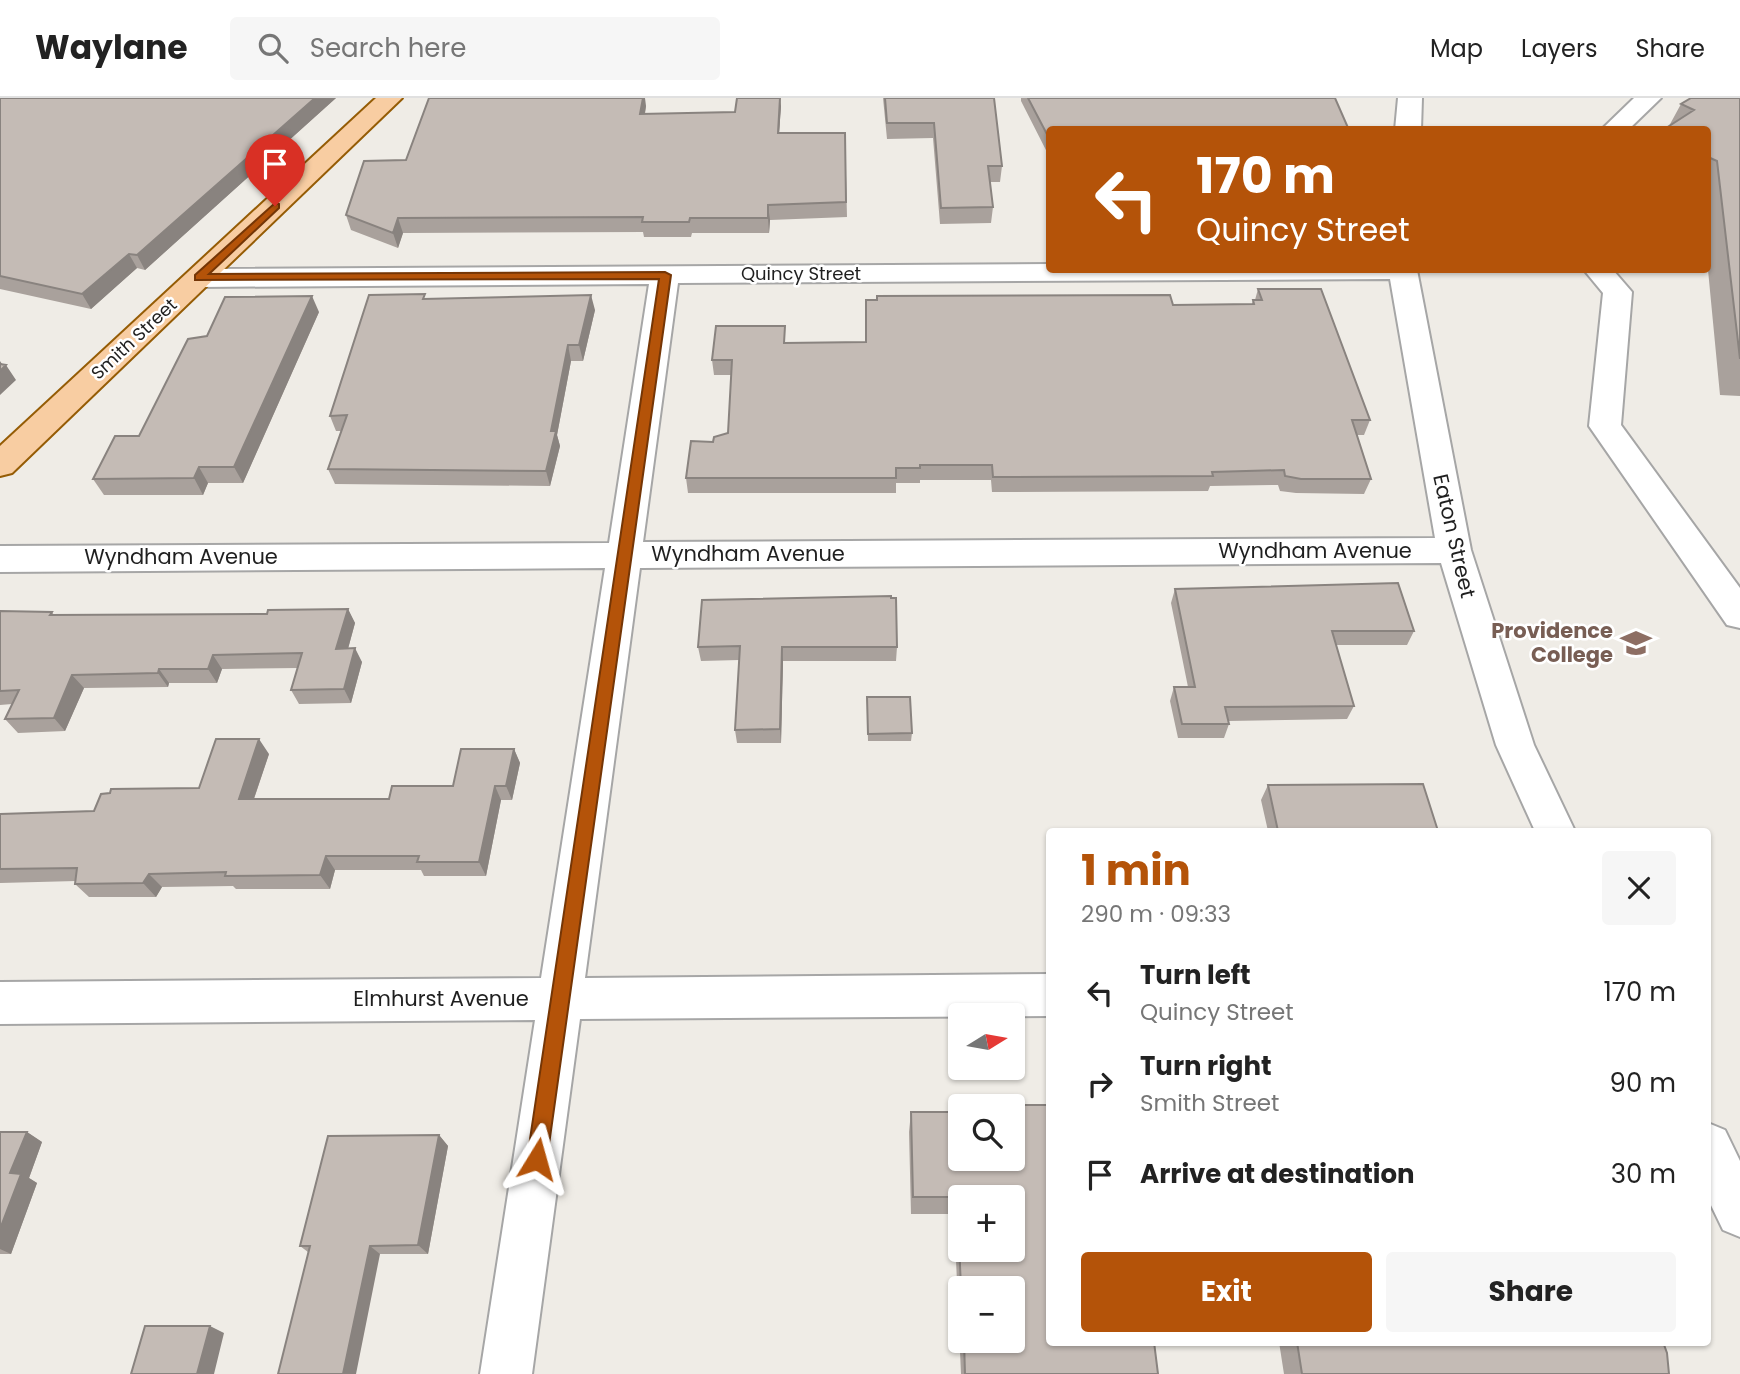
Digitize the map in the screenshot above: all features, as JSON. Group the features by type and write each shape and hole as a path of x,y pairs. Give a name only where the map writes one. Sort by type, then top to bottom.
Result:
{"main road":[{"name":"Smith Street","path":"0,465 390,98"}],"street":[{"path":"1408,126 1410,98"},
{"path":"1618,126 1649,98"},
{"name":"Quincy Street","path":"199,278 1046,272"},
{"name":"Eaton Street","path":"1404,273 1454,550 1515,745 1554,828"},
{"path":"1601,273 1618,292 1605,426 1740,615"},
{"path":"506,1374 665,275"},
{"name":"Wyndham Avenue","path":"0,558 1454,550"},
{"name":"Elmhurst Avenue","path":"0,1003 1046,995"},
{"path":"1711,1153 1740,1213"}],"building":[{"path":"0,98 315,98 137,255 129,254 82,294 0,276"},
{"path":"429,98 643,98 640,114 735,112 737,98 780,98 778,133 845,133 846,202 768,205 768,218 690,218 689,222 642,222 643,217 398,218 393,233 346,215 364,161 406,160"},
{"path":"885,98 994,98 1002,166 988,166 993,207 941,208 934,123 887,123"},
{"path":"1028,98 1335,98 1347,126 1046,126 1046,132"},
{"path":"1691,98 1740,98 1740,359 1717,161 1711,158 1711,126 1669,126 1694,110 1681,104"},
{"path":"1258,289 1321,289 1370,420 1352,420 1371,479 1301,479 1285,476 1284,470 1212,472 1213,476 993,477 992,465 920,465 920,468 896,468 896,478 686,478 691,441 713,442 714,437 728,433 732,360 712,360 716,326 785,326 784,343 866,342 866,300 877,300 877,296 1170,295 1173,305 1254,304 1253,300 1262,300"},
{"path":"425,294 423,299 591,295 579,345 568,345 551,431 556,431 546,471 328,469 347,415 330,416 369,295"},
{"path":"312,296 234,467 199,467 194,478 93,479 115,436 139,436 188,339 207,336 225,297"},
{"path":"1398,583 1414,631 1332,631 1354,706 1225,707 1229,724 1182,724 1174,687 1195,687 1175,589"},
{"path":"896,598 897,647 782,647 780,729 735,730 740,646 698,647 702,600"},
{"path":"348,609 336,649 355,648 344,689 291,690 302,653 213,655 208,669 159,669 158,673 72,675 54,718 5,719 19,690 0,691 0,611 52,612 50,615 267,614 268,610"},
{"path":"867,697 910,697 912,733 868,734"},
{"path":"216,739 259,739 239,799 389,799 392,786 453,786 461,749 514,749 506,786 495,786 479,862 417,862 419,856 326,856 320,875 225,876 226,872 149,874 143,883 75,884 77,868 0,869 0,814 94,811 101,794 110,793 111,789 199,788"},
{"path":"1423,784 1437,828 1277,828 1268,785"},
{"path":"1025,1105 1046,1105 1046,1346 1154,1346 1158,1374 965,1374 964,1353 1025,1353 1025,1276 960,1276 960,1262 1025,1262 1025,1185 948,1185 948,1197 913,1197 911,1112 948,1112 948,1171 1025,1171"},
{"path":"0,1132 27,1132 10,1173 21,1174 0,1229"},
{"path":"439,1135 418,1245 370,1246 343,1374 278,1374 310,1246 300,1246 328,1136"},
{"path":"145,1326 210,1326 197,1374 131,1374"},
{"path":"1298,1346 1664,1346 1669,1374 1302,1374"}],"place":[{"name":"Providence College","path":"1636,643"}],"route":[{"path":"275,206 199,278 665,275 537,1159"}]}
